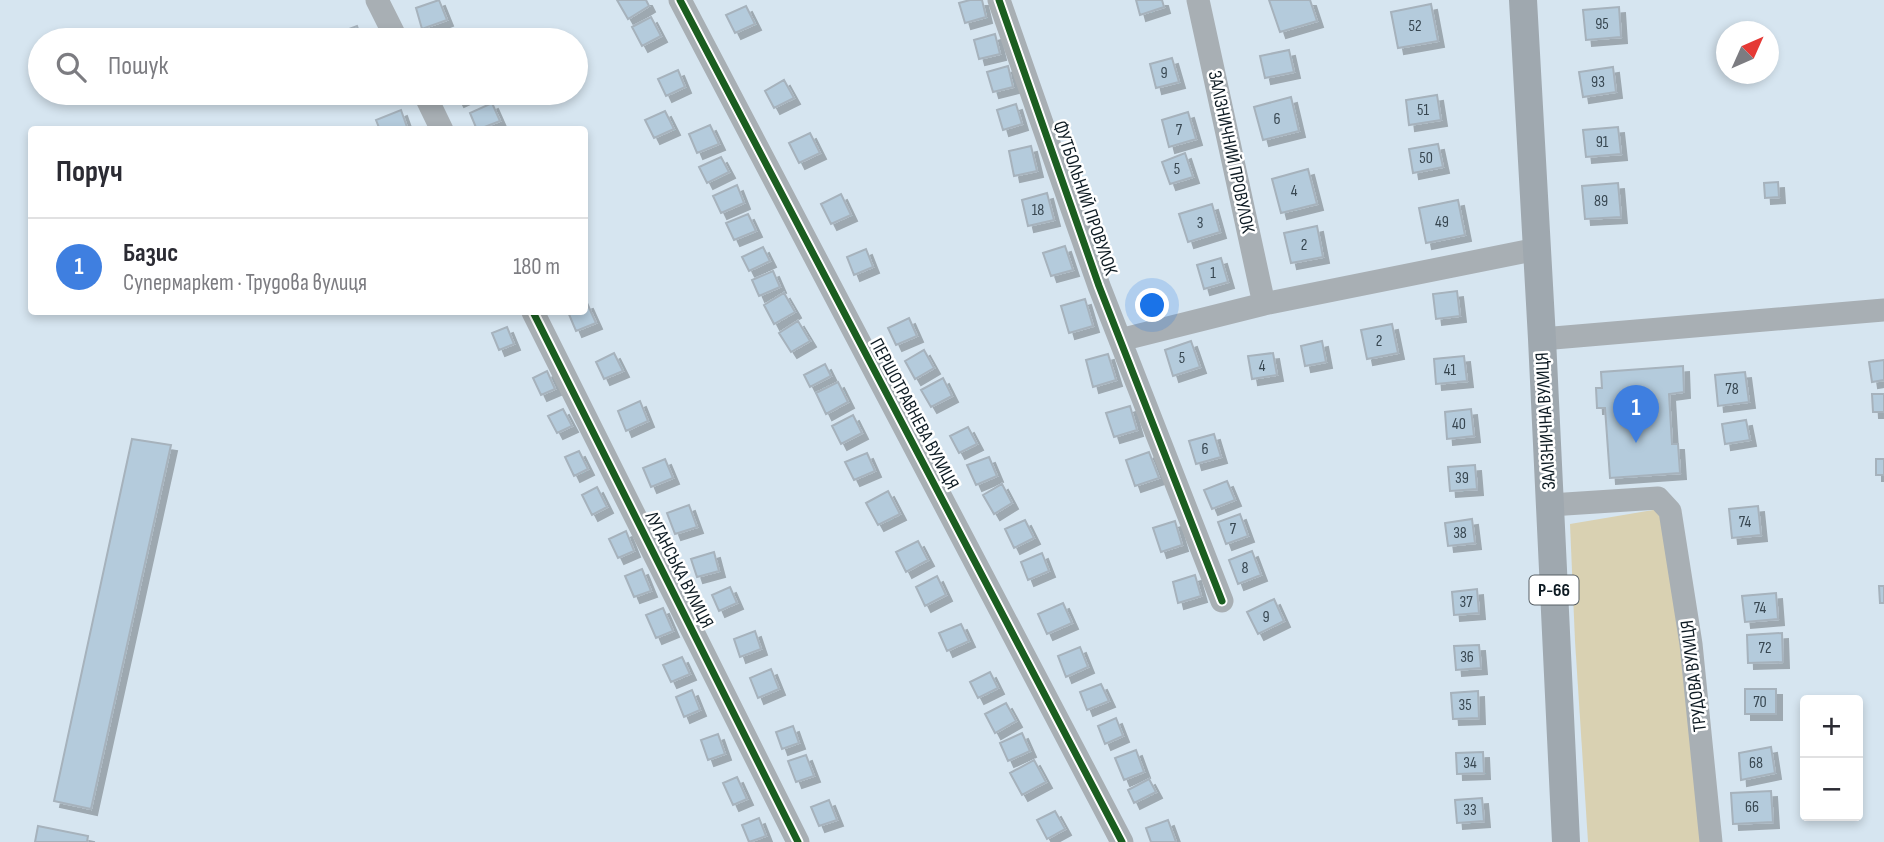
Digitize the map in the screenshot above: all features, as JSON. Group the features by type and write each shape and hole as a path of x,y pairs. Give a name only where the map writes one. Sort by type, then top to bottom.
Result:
{"main road":[{"name":"ЗАЛІЗНИЧНА ВУЛИЦЯ","path":"1523,0 1566,842"}],"street":[{"path":"377,0 391,28"},
{"name":"ПЕРШОТРАВНЕВА ВУЛИЦЯ","path":"680,0 1122,842"},
{"name":"ФУТБОЛЬНИЙ ПРОВУЛОК","path":"999,0 1099,286 1222,601"},
{"name":"ЗАЛІЗНИЧНИЙ ПРОВУЛОК","path":"1198,0 1264,304"},
{"path":"430,105 440,126"},
{"path":"1120,340 1264,304 1537,249"},
{"path":"1542,339 1884,310"},
{"name":"ЛУГАНСЬКА ВУЛИЦЯ","path":"534,315 798,842"},
{"name":"ТРУДОВА ВУЛИЦЯ","path":"1550,505 1658,498 1670,511 1691,644 1711,842"}],"shaded area":[{"path":"1659,509 1675,588 1704,842 1588,842 1570,524"}],"building":[{"path":"439,0 447,20 422,28 416,8"},
{"path":"617,0 646,0 649,6 628,19"},
{"path":"982,0 986,17 965,23 959,3"},
{"path":"1136,0 1162,0 1164,7 1140,15"},
{"path":"1269,0 1310,0 1317,21 1280,32"},
{"path":"1431,4 1438,41 1398,48 1391,12"},
{"path":"746,6 755,24 735,33 726,15"},
{"path":"1619,7 1621,37 1586,40 1583,10"},
{"path":"651,17 661,36 642,46 632,27"},
{"path":"995,34 1000,54 979,59 974,40"},
{"path":"1289,50 1294,72 1265,78 1260,56"},
{"path":"1172,58 1179,82 1156,88 1150,64"},
{"path":"1008,66 1013,87 993,92 987,72"},
{"path":"1613,67 1616,92 1583,97 1579,72"},
{"path":"678,70 685,87 666,96 658,79"},
{"path":"784,80 794,98 774,108 765,91"},
{"path":"1437,95 1441,120 1409,125 1406,100"},
{"path":"1291,97 1299,131 1263,140 1254,107"},
{"path":"1016,104 1022,124 1003,130 997,110"},
{"path":"493,105 500,121 487,126 475,126 470,113"},
{"path":"401,110 407,126 378,126 376,120"},
{"path":"665,111 674,129 654,138 645,120"},
{"path":"1188,112 1196,139 1169,147 1162,120"},
{"path":"710,125 719,144 697,153 689,134"},
{"path":"1618,127 1621,154 1586,157 1583,130"},
{"path":"810,133 820,153 799,163 789,143"},
{"path":"1438,144 1443,167 1413,173 1409,149"},
{"path":"1031,146 1037,171 1014,176 1009,151"},
{"path":"1185,153 1193,177 1170,184 1162,162"},
{"path":"721,157 729,172 707,183 699,167"},
{"path":"1308,169 1317,204 1281,213 1272,179"},
{"path":"1778,182 1779,197 1765,198 1764,183"},
{"path":"1618,183 1621,217 1585,219 1582,186"},
{"path":"737,185 744,203 721,213 713,196"},
{"path":"1047,193 1054,220 1028,226 1022,200"},
{"path":"841,194 851,215 831,224 821,204"},
{"path":"1458,200 1465,235 1426,243 1419,208"},
{"path":"1212,204 1220,232 1188,242 1179,214"},
{"path":"748,214 756,231 734,240 726,223"},
{"path":"1317,226 1323,257 1291,263 1284,233"},
{"path":"1065,246 1073,270 1051,276 1043,253"},
{"path":"763,247 770,261 749,271 742,257"},
{"path":"866,249 873,267 854,275 847,257"},
{"path":"1221,258 1228,282 1204,289 1197,265"},
{"path":"773,271 780,287 759,296 752,280"},
{"path":"1457,291 1460,316 1436,319 1433,294"},
{"path":"784,293 795,312 774,324 764,305"},
{"path":"1085,299 1093,326 1069,333 1061,306"},
{"path":"588,305 596,323 576,331 569,315 588,315"},
{"path":"909,318 917,336 896,345 888,328"},
{"path":"798,321 810,341 791,352 779,333"},
{"path":"1392,324 1398,353 1367,359 1361,330"},
{"path":"507,327 514,344 499,350 492,333"},
{"path":"1191,341 1200,367 1173,376 1165,350"},
{"path":"1322,341 1326,362 1305,366 1301,346"},
{"path":"924,350 934,368 915,379 905,361"},
{"path":"614,353 623,371 604,379 596,362"},
{"path":"1273,353 1277,375 1252,379 1248,356"},
{"path":"1108,354 1116,380 1093,387 1086,360"},
{"path":"1464,356 1467,381 1436,384 1434,359"},
{"path":"1884,360 1884,380 1872,382 1869,362"},
{"path":"825,364 831,376 810,387 804,375"},
{"path":"1683,366 1684,392 1669,394 1672,444 1678,444 1680,473 1610,478 1605,408 1597,408 1596,388 1602,388 1601,372"},
{"path":"547,371 555,389 541,395 533,378"},
{"path":"1745,372 1749,402 1718,406 1715,375"},
{"path":"943,378 952,396 931,407 921,390"},
{"path":"838,382 848,402 826,414 816,393"},
{"path":"1872,394 1884,394 1884,412 1873,412"},
{"path":"640,401 648,421 626,431 618,411"},
{"path":"1130,406 1137,430 1114,437 1106,413"},
{"path":"563,409 572,426 557,433 548,416"},
{"path":"1471,409 1474,436 1447,439 1445,412"},
{"path":"853,415 862,433 841,444 832,426"},
{"path":"1746,420 1750,440 1725,444 1722,424"},
{"path":"968,427 977,444 959,453 950,436"},
{"path":"1214,434 1221,457 1196,464 1189,441"},
{"path":"132,439 171,445 91,809 54,801"},
{"path":"579,451 588,469 574,476 565,457"},
{"path":"1149,452 1159,478 1135,486 1126,460"},
{"path":"867,453 875,471 854,480 845,462"},
{"path":"989,457 997,476 976,485 967,465"},
{"path":"665,459 673,478 651,487 643,468"},
{"path":"1876,459 1884,459 1884,475 1876,475"},
{"path":"1475,465 1477,489 1450,491 1448,467"},
{"path":"1227,481 1235,500 1212,509 1204,490"},
{"path":"1002,484 1012,503 994,514 983,495"},
{"path":"597,487 607,507 592,515 582,495"},
{"path":"888,491 900,514 878,525 866,503"},
{"path":"689,505 697,527 675,534 667,513"},
{"path":"1758,506 1761,535 1732,538 1729,509"},
{"path":"1240,514 1248,536 1226,544 1218,522"},
{"path":"1472,519 1475,543 1448,546 1445,523"},
{"path":"1025,520 1034,538 1014,548 1005,529"},
{"path":"1175,521 1182,545 1161,552 1153,528"},
{"path":"626,531 634,551 618,558 609,539"},
{"path":"918,541 928,560 906,572 896,552"},
{"path":"1252,551 1261,575 1238,584 1229,560"},
{"path":"714,552 719,571 697,577 691,559"},
{"path":"1042,553 1049,571 1028,580 1021,562"},
{"path":"642,569 651,591 634,597 625,576"},
{"path":"1195,575 1201,596 1178,603 1173,582"},
{"path":"937,576 946,595 925,606 916,587"},
{"path":"1879,586 1884,586 1884,603 1880,603"},
{"path":"730,587 737,603 719,611 712,595"},
{"path":"1477,589 1479,613 1454,615 1452,592"},
{"path":"1776,593 1778,619 1745,622 1742,596"},
{"path":"1274,599 1284,621 1258,634 1247,612"},
{"path":"1063,603 1072,623 1047,634 1038,614"},
{"path":"663,608 673,631 656,638 646,615"},
{"path":"961,624 969,641 947,651 939,633"},
{"path":"755,631 761,649 740,657 734,639"},
{"path":"1782,633 1783,662 1748,663 1747,635"},
{"path":"1479,645 1481,668 1456,670 1454,646"},
{"path":"1080,647 1088,667 1066,677 1058,656"},
{"path":"682,657 690,674 671,682 663,665"},
{"path":"771,669 779,689 758,698 750,678"},
{"path":"990,672 998,688 978,698 970,682"},
{"path":"1101,684 1109,701 1087,710 1080,692"},
{"path":"1745,689 1776,689 1776,714 1745,714"},
{"path":"692,690 700,710 684,717 676,697"},
{"path":"1478,691 1479,718 1453,719 1451,693"},
{"path":"1006,703 1016,721 995,733 985,714"},
{"path":"1116,718 1123,736 1105,744 1098,726"},
{"path":"793,726 799,743 782,749 776,732"},
{"path":"1022,733 1030,751 1008,761 1000,743"},
{"path":"718,734 725,754 708,760 701,740"},
{"path":"1771,747 1775,773 1741,780 1739,753"},
{"path":"1136,750 1144,772 1124,780 1115,758"},
{"path":"1483,752 1484,773 1457,774 1456,753"},
{"path":"806,755 814,776 796,782 788,761"},
{"path":"1034,760 1046,782 1022,795 1010,773"},
{"path":"737,777 747,799 733,805 723,783"},
{"path":"1149,779 1156,792 1134,803 1128,790"},
{"path":"1771,791 1773,822 1733,824 1731,793"},
{"path":"1482,798 1484,821 1457,823 1455,800"},
{"path":"829,800 837,820 819,826 811,807"},
{"path":"1055,811 1065,829 1047,839 1037,820"},
{"path":"759,818 766,836 749,842 742,825"},
{"path":"1168,820 1176,842 1151,842 1146,828"},
{"path":"38,826 88,836 87,842 35,842"}],"cycle path":[{"path":"680,0 1122,842"},
{"path":"999,0 1099,286 1222,601"},
{"path":"534,315 798,842"}],"place":[{"name":"Базис","path":"1636,443"}]}
